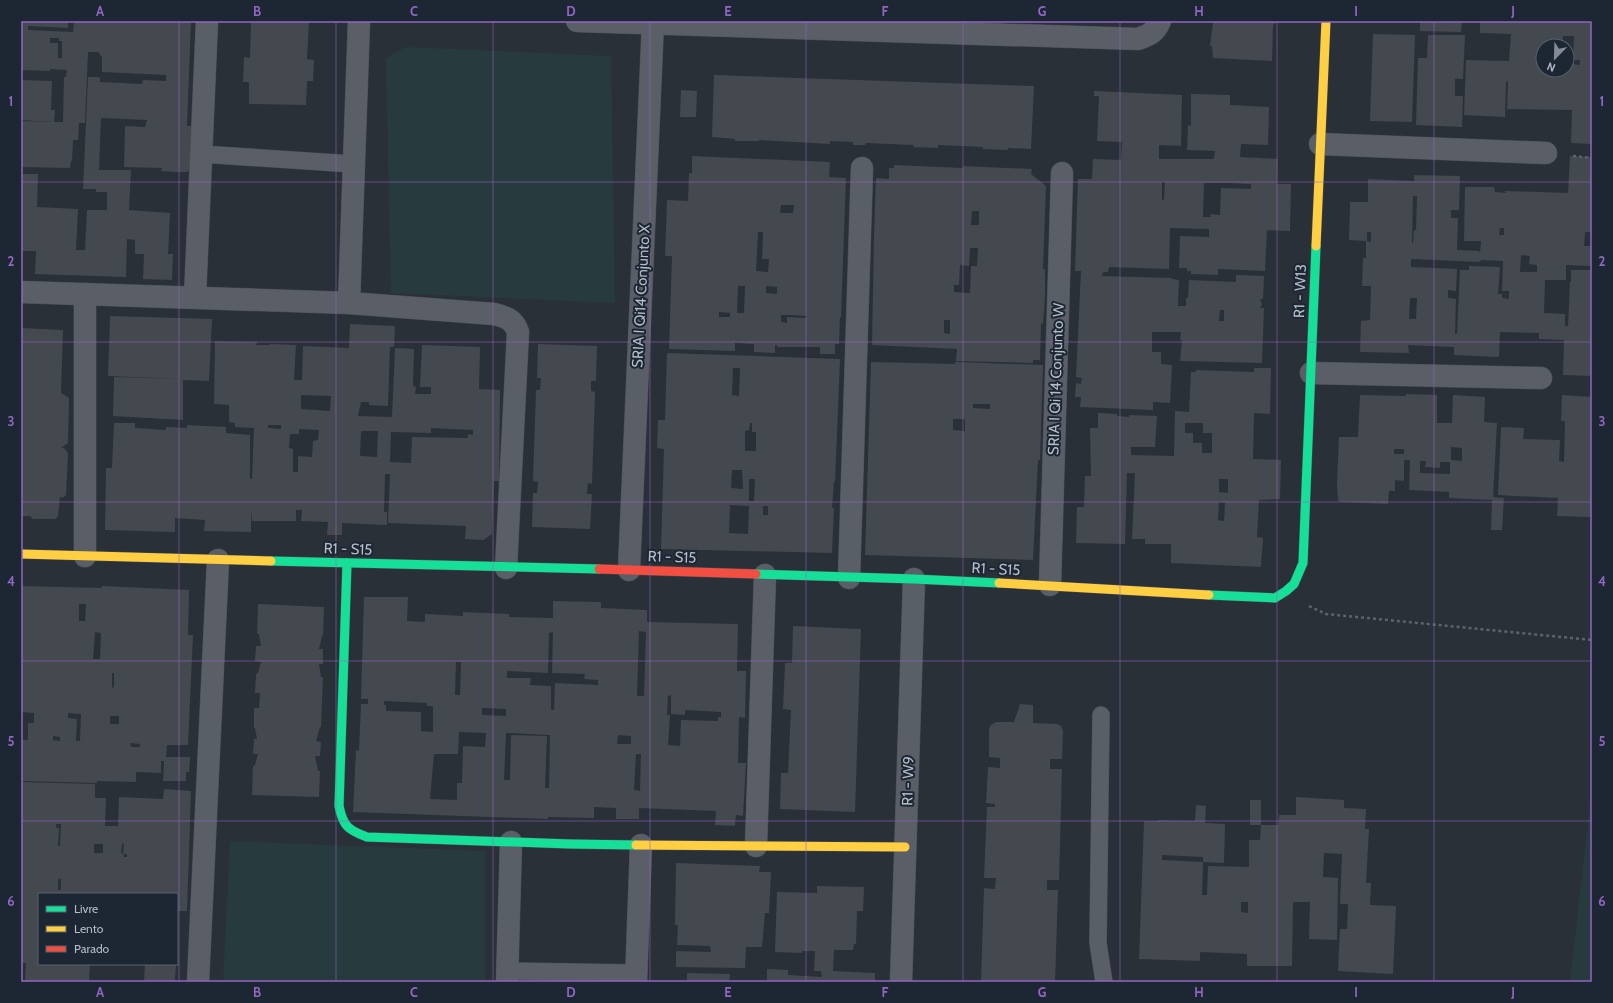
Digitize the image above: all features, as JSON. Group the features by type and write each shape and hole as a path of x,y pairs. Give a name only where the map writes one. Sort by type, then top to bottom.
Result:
{"street":[{"path":"195,297 207,21"},
{"path":"349,303 359,21"},
{"path":"577,21 1085,29 1138,39 1151,34 1157,28 1160,21"},
{"name":"R1 - W13","path":"1275,598 1288,591 1297,580 1303,563 1326,21"},
{"name":"SRIA I Qi14 Conjunto X","path":"629,570 653,22"},
{"path":"1320,144 1546,153"},
{"path":"849,578 862,168"},
{"name":"SRIA I Qi 14 Conjunto W","path":"1050,585 1062,173"},
{"path":"21,292 349,303 506,316 515,324 518,332 506,568"},
{"path":"85,294 85,556"},
{"path":"1311,373 1541,378"},
{"name":"R1 - S15","path":"21,554 914,579 1275,598"},
{"path":"198,982 218,560"},
{"path":"347,563 339,806 342,822 352,832 367,837 570,844 905,847"},
{"path":"756,846 765,575"},
{"name":"R1 - W9","path":"901,982 914,579"},
{"path":"507,976 511,842"},
{"path":"636,977 641,845"}],"lane":[{"path":"202,154 353,164"},
{"path":"1101,715 1098,943 1104,982"},
{"path":"507,976 636,977"}],"path":[{"path":"1275,598 1309,606 1326,614 1592,640"}],"green space":[{"path":"406,47 611,56 615,303 391,293 386,58"},
{"path":"1592,786 1592,982 1570,982"},
{"path":"230,841 485,851 485,982 223,982"}],"building":[{"path":"21,21 68,21 68,28 28,26 28,30 73,32 74,21 191,21 187,126 193,126 191,169 187,172 175,172 161,171 162,168 124,167 125,126 145,127 147,120 101,118 99,170 131,170 129,210 170,213 168,254 173,254 172,280 143,279 144,254 135,254 135,240 127,239 126,277 35,274 36,251 21,251 21,174 38,174 37,207 78,209 76,250 85,250 87,210 107,210 107,192 96,192 96,189 83,189 88,77 98,77 100,78 100,82 142,84 143,80 166,81 166,75 102,72 102,57 98,52 88,52 85,123 79,123 78,140 73,140 72,161 70,168 21,167 21,121 63,122 64,77 66,77 67,70 21,70","holes":["50,38 59,38 59,41 62,41 62,58 58,58 58,43 50,43"]},
{"path":"251,21 309,21 307,59 314,60 313,81 307,81 306,105 249,104 249,82 243,82 244,57 250,58"},
{"path":"1209,21 1278,21 1273,25 1272,61 1213,58 1212,46 1210,46 1213,23"},
{"path":"1420,21 1462,21 1461,32 1420,31"},
{"path":"1480,21 1592,21 1592,144 1571,143 1572,110 1507,109 1508,82 1506,81 1505,117 1464,115 1466,60 1509,61 1511,34 1480,33"},
{"path":"1373,34 1415,35 1412,122 1370,121"},
{"path":"1428,35 1465,35 1463,79 1455,79 1455,96 1463,96 1462,127 1416,125 1418,58 1427,58"},
{"path":"714,75 1034,86 1031,149 983,149 983,147 938,145 938,148 913,147 914,145 866,143 865,145 853,145 853,142 830,141 830,144 759,140 735,141 735,139 712,137"},
{"path":"21,80 52,81 51,110 55,110 54,122 21,120"},
{"path":"681,90 697,91 696,117 680,117"},
{"path":"1094,91 1182,95 1181,146 1159,145 1159,159 1214,159 1215,151 1187,150 1188,125 1191,126 1191,94 1230,95 1230,105 1269,107 1268,145 1241,144 1240,157 1278,159 1277,184 1291,184 1290,231 1267,230 1265,271 1218,269 1218,275 1191,274 1191,271 1187,271 1187,268 1179,268 1180,236 1209,237 1209,229 1170,228 1169,269 1109,267 1108,272 1103,272 1102,276 1172,278 1179,280 1178,306 1186,306 1189,280 1236,282 1236,275 1264,276 1263,299 1260,299 1262,304 1260,308 1264,308 1262,363 1180,361 1182,340 1180,340 1181,332 1152,332 1152,352 1161,352 1161,364 1172,365 1170,403 1153,402 1153,410 1080,407 1081,397 1075,397 1076,383 1081,384 1082,378 1076,377 1081,271 1075,271 1078,179 1092,179 1093,159 1121,160 1122,142 1097,141 1099,96 1094,96","holes":["1162,182 1165,182 1164,200 1162,200","1204,183 1251,184 1251,189 1221,188 1220,215 1210,214 1211,217 1203,217","1220,310 1224,310 1224,321 1219,321"]},
{"path":"692,156 830,162 829,177 846,178 841,318 840,317 839,344 835,344 835,354 820,354 820,347 777,347 777,345 775,345 775,353 754,352 754,344 735,343 735,351 669,349 672,256 665,256 667,200 688,201 689,173 692,173","holes":["781,205 794,205 793,213 780,213","758,232 763,232 762,259 769,259 768,272 756,271","738,286 745,286 744,313 737,313","766,286 777,287 777,294 766,293","719,312 730,313 730,317 719,317","781,315 806,316 806,318 787,317 787,323 781,322"]},
{"path":"1570,156 1592,157 1592,232 1585,232 1584,246 1592,246 1592,266 1566,265 1566,280 1545,280 1544,313 1565,314 1565,326 1568,326 1571,270 1592,270 1592,376 1563,375 1564,340 1539,339 1539,333 1500,332 1499,357 1454,355 1454,347 1408,345 1409,353 1360,352 1361,321 1370,320 1371,286 1362,286 1363,258 1366,258 1366,241 1371,242 1371,232 1367,232 1367,241 1349,240 1350,202 1368,202 1368,179 1414,181 1414,175 1460,176 1459,210 1451,210 1451,218 1458,218 1457,250 1479,251 1480,253 1481,241 1464,241 1465,187 1494,187 1495,192 1506,193 1505,191 1568,193","holes":["1413,196 1417,196 1416,230 1414,230 1412,243","1500,228 1504,228 1504,235 1499,235","1521,255 1530,256 1529,264 1537,265 1537,272 1520,272","1411,259 1480,262 1481,260 1503,261 1502,291 1509,291 1509,299 1502,298 1502,294 1498,294 1500,267 1469,266 1469,270 1460,270 1457,334 1455,334 1456,299 1448,298 1448,290 1456,291 1457,269 1411,267","1410,298 1417,298 1416,319 1409,319"]},
{"path":"894,165 1032,169 1031,174 1046,186 1043,269 1045,269 1045,296 1043,323 1041,324 1040,360 1033,360 1033,363 956,361 957,349 872,345 876,178 889,179 889,168 894,168","holes":["972,211 979,211 979,225 971,225","970,248 978,248 977,266 971,266 970,293 954,292 954,285 959,285 960,265 969,266","944,320 950,320 950,334 944,333"]},
{"path":"110,316 212,319 209,381 183,380 183,420 113,416 114,377 180,379 108,376"},
{"path":"350,324 395,327 394,347 390,347 388,406 369,405 369,402 361,402 358,416 392,417 395,348 414,349 413,386 416,387 415,394 431,394 431,387 420,387 422,345 480,347 479,389 500,390 499,481 494,481 492,534 483,540 465,539 466,526 388,523 390,474 385,474 384,512 387,512 387,525 342,523 342,535 327,535 328,522 301,521 302,510 296,510 296,521 252,521 251,510 251,532 204,531 205,520 175,518 175,532 105,530 106,468 112,468 114,423 135,423 135,428 166,430 166,427 187,428 187,425 226,427 226,433 250,435 250,479 252,479 254,428 235,427 235,423 229,422 229,405 214,404 215,341 257,342 256,345 296,345 294,380 302,380 303,346 349,348","holes":["301,395 331,396 330,411 301,409","268,425 281,425 281,429 268,428","431,428 473,430 473,435 468,434 468,438 412,437 411,463 390,462 391,432 431,433","299,429 319,430 318,440 313,441 312,457 298,456 298,472 293,472 293,449 289,448 290,434 299,434","361,431 378,431 377,457 360,456"]},
{"path":"21,328 63,330 61,393 69,398 68,443 61,448 64,448 68,453 66,495 63,498 60,497 58,516 55,519 33,519 30,516 21,516"},
{"path":"538,344 597,346 596,381 591,381 591,391 595,393 592,484 588,483 587,494 592,494 590,529 532,527 533,493 537,493 538,482 533,481 536,390 540,390 541,378 537,378"},
{"path":"667,353 840,359 835,482 834,481 832,508 834,508 832,553 661,549 664,449 657,448 658,420 665,420","holes":["733,368 740,368 739,396 732,395","750,423 752,423 752,432 756,432 756,451 745,451 745,431 749,430","732,470 742,470 743,489 731,488","749,479 755,479 754,501 749,501","730,505 749,506 748,534 729,533","763,506 768,506 768,515 763,515"]},
{"path":"871,362 955,364 955,362 1043,365 1040,460 1038,460 1033,560 865,555","holes":["973,404 990,404 990,409 973,408","953,419 965,419 965,431 953,430"]},
{"path":"1254,368 1271,368 1270,414 1254,413 1253,459 1281,460 1280,499 1259,500 1257,537 1263,538 1261,567 1171,563 1171,544 1145,544 1145,539 1132,539 1135,473 1127,473 1125,544 1076,543 1077,507 1084,507 1085,476 1091,476 1090,428 1098,428 1098,413 1117,414 1117,416 1129,417 1129,415 1157,416 1155,447 1131,447 1131,455 1174,456 1175,411 1189,412 1191,372 1196,372 1196,370 1254,372","holes":["1185,423 1203,423 1203,433 1212,433 1212,453 1202,453 1202,443 1193,443 1193,433 1185,433","1219,479 1228,479 1228,493 1219,492","1219,502 1225,503 1224,521 1218,520"]},
{"path":"1406,394 1437,395 1437,423 1452,423 1453,395 1485,397 1484,422 1497,423 1493,497 1504,498 1502,530 1491,530 1492,500 1449,498 1449,492 1409,490 1410,460 1404,460 1404,481 1395,480 1395,491 1389,491 1388,504 1338,501 1337,483 1339,437 1358,437 1360,395 1406,396","holes":["1451,447 1462,448 1462,461 1451,460","1394,449 1404,449 1404,454 1394,454","1420,461 1426,461 1425,467 1440,468 1440,462 1450,462 1450,474 1420,473"]},
{"path":"1562,395 1592,397 1592,517 1557,516 1558,498 1498,495 1501,427 1524,428 1523,439 1560,440 1559,461 1564,462 1565,421 1561,421"},
{"path":"21,586 102,588 102,586 189,590 188,635 193,635 188,745 167,745 166,757 190,757 189,772 186,772 186,781 163,781 164,761 161,761 161,773 136,772 136,782 97,781 97,783 21,781 21,740 28,740 28,723 34,723 34,713 21,712","holes":["79,604 86,604 85,621 79,621","95,632 101,633 100,659 93,659","112,673 114,673 114,687 112,688","68,713 81,714 80,741 76,741 77,719 68,718","110,716 119,716 119,724 110,724","53,736 60,737 60,741 53,740","130,743 140,744 140,747 131,747"]},
{"path":"364,597 408,597 407,621 425,622 425,614 463,616 463,612 509,614 509,617 553,618 553,601 601,602 601,608 647,610 647,622 738,624 737,671 746,671 745,718 739,717 738,763 746,763 743,816 736,815 735,826 715,825 716,811 639,808 639,819 616,819 616,808 594,807 594,818 548,817 548,819 353,812 356,750 359,751 361,704 368,704 368,699 361,699","holes":["639,631 646,632 644,696 637,696","553,632 552,673 585,674 584,679 598,680 598,685 555,683 554,710 551,710 551,686 530,685 531,678 507,678 507,671 548,673 549,633","456,662 461,662 460,695 455,695","671,695 671,714 685,715 685,710 721,712 721,717 718,717 718,721 681,720 680,746 668,745 670,715 667,715 668,696","384,701 427,703 427,706 433,706 433,732 421,731 421,712 386,711","482,708 506,709 506,716 482,715","459,732 486,733 485,747 463,746 462,783 457,783 457,800 430,799 434,754 458,754","506,733 550,735 549,788 545,788 547,736 511,735 510,780 504,780","618,735 631,736 631,744 617,744","636,754 641,754 640,791 634,790"]},
{"path":"258,604 324,607 323,636 319,649 323,649 323,664 319,664 321,677 323,677 321,727 316,741 321,742 320,756 315,756 318,771 320,771 319,797 252,795 253,766 255,765 258,754 253,754 254,739 257,739 254,728 254,708 259,708 260,693 255,693 256,674 258,673 261,662 255,661 256,646 261,646 259,634 257,634"},
{"path":"793,626 861,629 855,812 780,809 781,773 788,773 791,710 783,709 785,663 792,663"},
{"path":"1020,704 1033,705 1033,723 1057,724 1061,726 1063,731 1062,759 1050,759 1050,769 1062,769 1059,880 1047,880 1047,890 1058,890 1055,982 981,982 984,888 995,889 996,878 984,878 987,807 995,807 995,804 986,803 988,767 1000,768 1000,758 989,757 989,729 991,725 996,722 1014,722"},
{"path":"21,782 95,784 95,798 106,798 105,826 118,826 119,797 163,799 164,789 191,791 187,911 178,911 178,893 38,893 38,965 90,965 89,982 25,982 26,963 21,963","holes":["56,824 61,824 60,846 58,846 59,828 56,828","122,843 124,844 123,854 121,853","94,844 103,844 103,853 94,853","123,854 127,854 127,857 124,857","58,879 61,879 61,890 58,890"]},
{"path":"1296,797 1344,800 1344,808 1366,809 1365,829 1369,829 1366,883 1371,883 1370,905 1396,906 1393,974 1338,971 1340,929 1347,929 1348,904 1340,904 1342,854 1324,853 1323,877 1338,878 1337,940 1309,939 1310,902 1293,902 1292,966 1247,966 1247,954 1200,952 1200,961 1139,959 1144,821 1195,821 1196,805 1206,806 1205,823 1225,824 1224,863 1203,862 1202,895 1207,895 1208,866 1249,867 1249,840 1260,840 1261,825 1278,825 1279,815 1296,815","holes":["1162,855 1203,857 1203,862 1162,860","1241,902 1248,902 1248,913 1241,912"]},
{"path":"1250,800 1261,800 1261,825 1250,825"},
{"path":"676,863 760,866 759,872 771,872 769,913 765,913 762,947 746,947 745,968 676,967 676,951 711,952 710,946 677,945 678,925 675,925"},
{"path":"817,886 864,887 863,911 857,911 856,944 854,944 853,950 834,950 833,971 875,973 875,982 767,982 767,969 788,970 788,975 822,977 821,971 814,971 815,951 802,951 802,953 775,952 777,892 817,893"},
{"path":"145,965 176,965 175,981 144,981"},
{"path":"687,973 730,974 729,982 687,982"}],"traffic: fast":[{"path":"1209,595 1275,598 1294,584 1303,563 1316,246"},
{"path":"271,561 599,569"},
{"path":"347,563 339,806 342,818 347,826 355,832 367,837 636,845"},
{"path":"756,574 999,583"}],"traffic: slow":[{"path":"1316,246 1326,21"},
{"path":"21,554 271,561"},
{"path":"999,583 1209,595"},
{"path":"636,845 905,847"}],"traffic: jam":[{"path":"599,569 756,574"}]}
